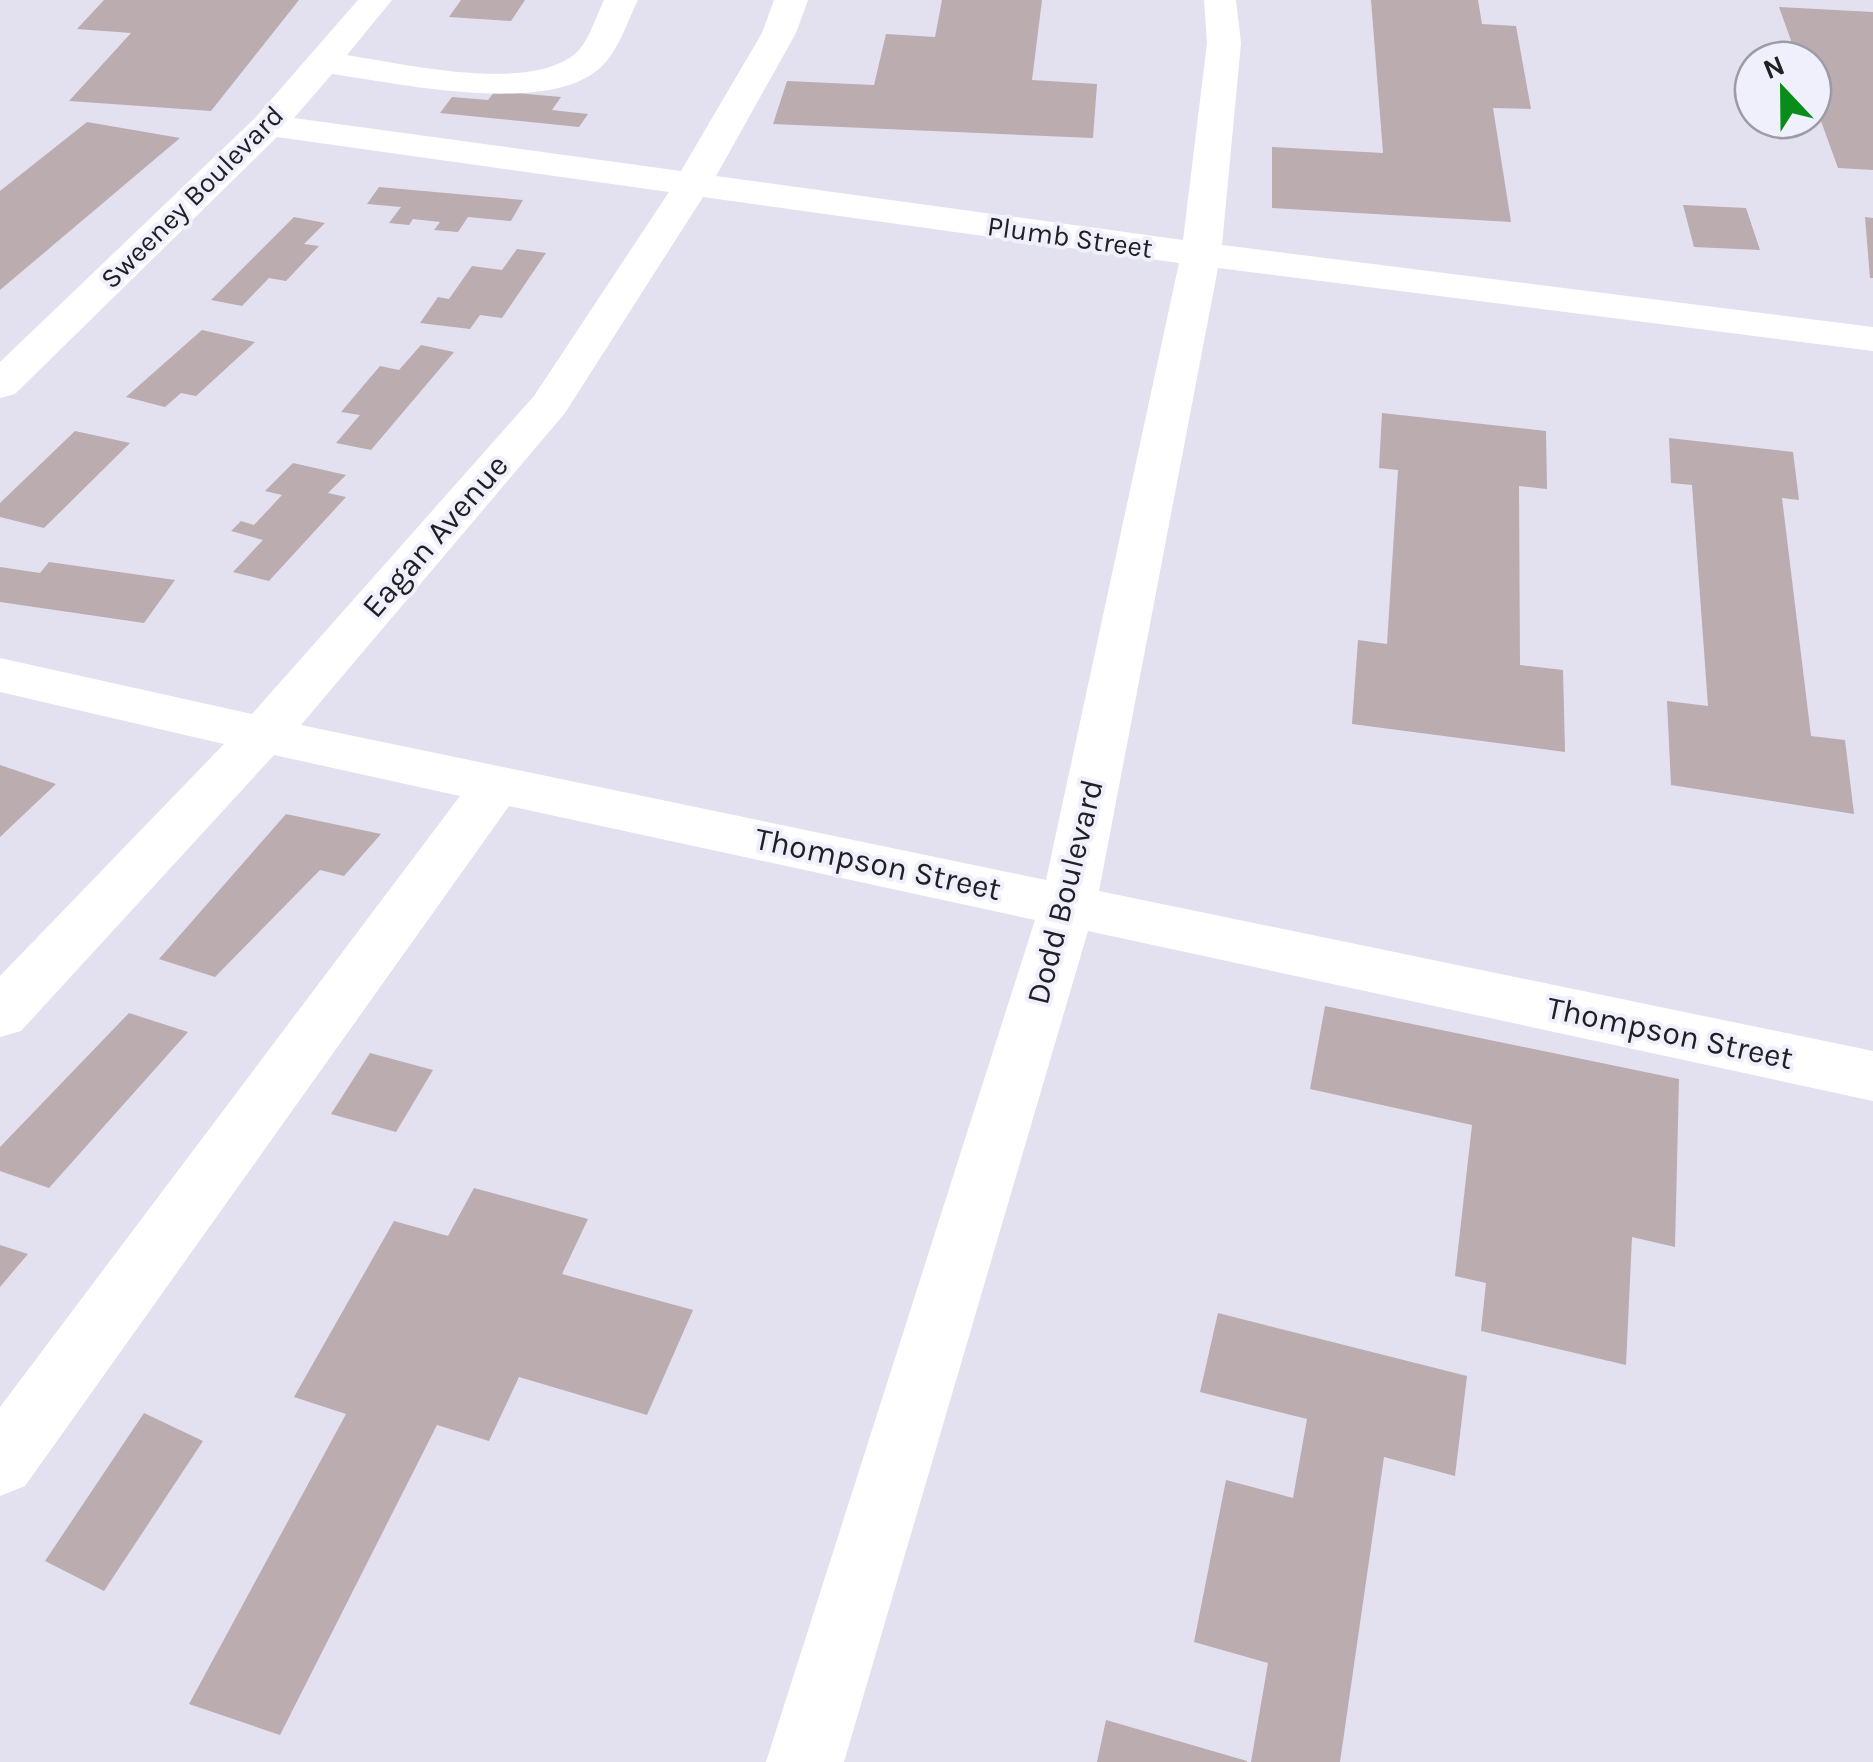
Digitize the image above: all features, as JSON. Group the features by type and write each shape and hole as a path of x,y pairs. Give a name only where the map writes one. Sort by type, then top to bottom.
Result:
{"street":[{"name":"Sweeney Boulevard","path":"0,385 269,125 376,0"},
{"path":"323,62 507,84 552,79 588,61 621,0"},
{"name":"Eagan Avenue","path":"0,1014 263,734 550,404 692,184 779,34 791,0"},
{"name":"Dodd Boulevard","path":"804,1762 1068,905 1201,254 1224,43 1220,0"},
{"name":"Plumb Street","path":"269,125 1201,254 1873,339"},
{"name":"Thompson Street","path":"5,683 263,734 1873,1076"},
{"path":"0,1463 497,784"}],"building":[{"path":"104,0 299,0 211,111 69,101 131,33 77,29"},
{"path":"461,0 525,0 511,21 449,17"},
{"path":"942,0 1042,0 1032,80 1097,84 1093,138 773,124 787,81 874,85 886,34 935,37"},
{"path":"1371,0 1478,0 1482,24 1516,26 1531,109 1493,108 1511,222 1272,208 1272,147 1383,153"},
{"path":"1779,7 1873,12 1873,170 1838,168 1828,140 1833,140 1833,40 1791,40"},
{"path":"495,91 561,97 552,110 588,114 579,127 440,113 452,97 488,100"},
{"path":"87,122 180,138 0,290 0,191"},
{"path":"379,187 523,200 511,221 468,217 458,232 434,230 440,222 413,219 409,225 389,223 401,207 367,204"},
{"path":"1683,205 1746,208 1760,250 1694,247"},
{"path":"294,217 325,223 304,244 319,246 286,281 269,278 242,306 211,300"},
{"path":"1865,217 1873,218 1873,278 1870,278"},
{"path":"517,249 546,253 502,318 480,315 470,329 420,323 438,297 449,299 472,266 502,270"},
{"path":"202,330 255,342 196,396 181,393 165,407 126,397"},
{"path":"421,345 454,352 371,450 336,443 360,415 341,412 380,366 399,370"},
{"path":"1382,413 1546,431 1547,489 1519,486 1520,665 1563,670 1565,752 1352,724 1358,640 1387,644 1398,470 1379,468"},
{"path":"75,431 130,443 44,528 0,517 0,503"},
{"path":"1669,438 1793,452 1799,500 1782,498 1811,736 1845,740 1854,814 1671,785 1667,701 1708,706 1692,485 1671,483"},
{"path":"293,463 346,475 328,493 346,497 269,581 233,572 263,540 231,531 241,521 254,525 282,495 265,491"},
{"path":"49,562 175,580 144,623 0,602 0,567 40,573"},
{"path":"0,765 56,784 0,837"},
{"path":"286,814 381,834 344,876 320,870 215,977 159,959"},
{"path":"1325,1006 1679,1079 1675,1247 1632,1237 1626,1365 1481,1331 1486,1283 1455,1276 1472,1125 1310,1089"},
{"path":"129,1013 188,1032 49,1188 0,1171 0,1147"},
{"path":"370,1053 433,1070 396,1132 331,1114"},
{"path":"474,1188 588,1219 562,1274 693,1310 647,1415 519,1377 489,1441 437,1425 280,1735 189,1704 346,1414 294,1397 394,1221 448,1236"},
{"path":"0,1245 28,1254 0,1287"},
{"path":"1218,1313 1467,1376 1455,1476 1384,1457 1340,1762 1251,1762 1268,1663 1194,1642 1226,1480 1293,1498 1307,1419 1200,1392"},
{"path":"144,1413 203,1441 104,1591 45,1561"},
{"path":"1106,1720 1247,1761 1247,1762 1097,1762"}]}
